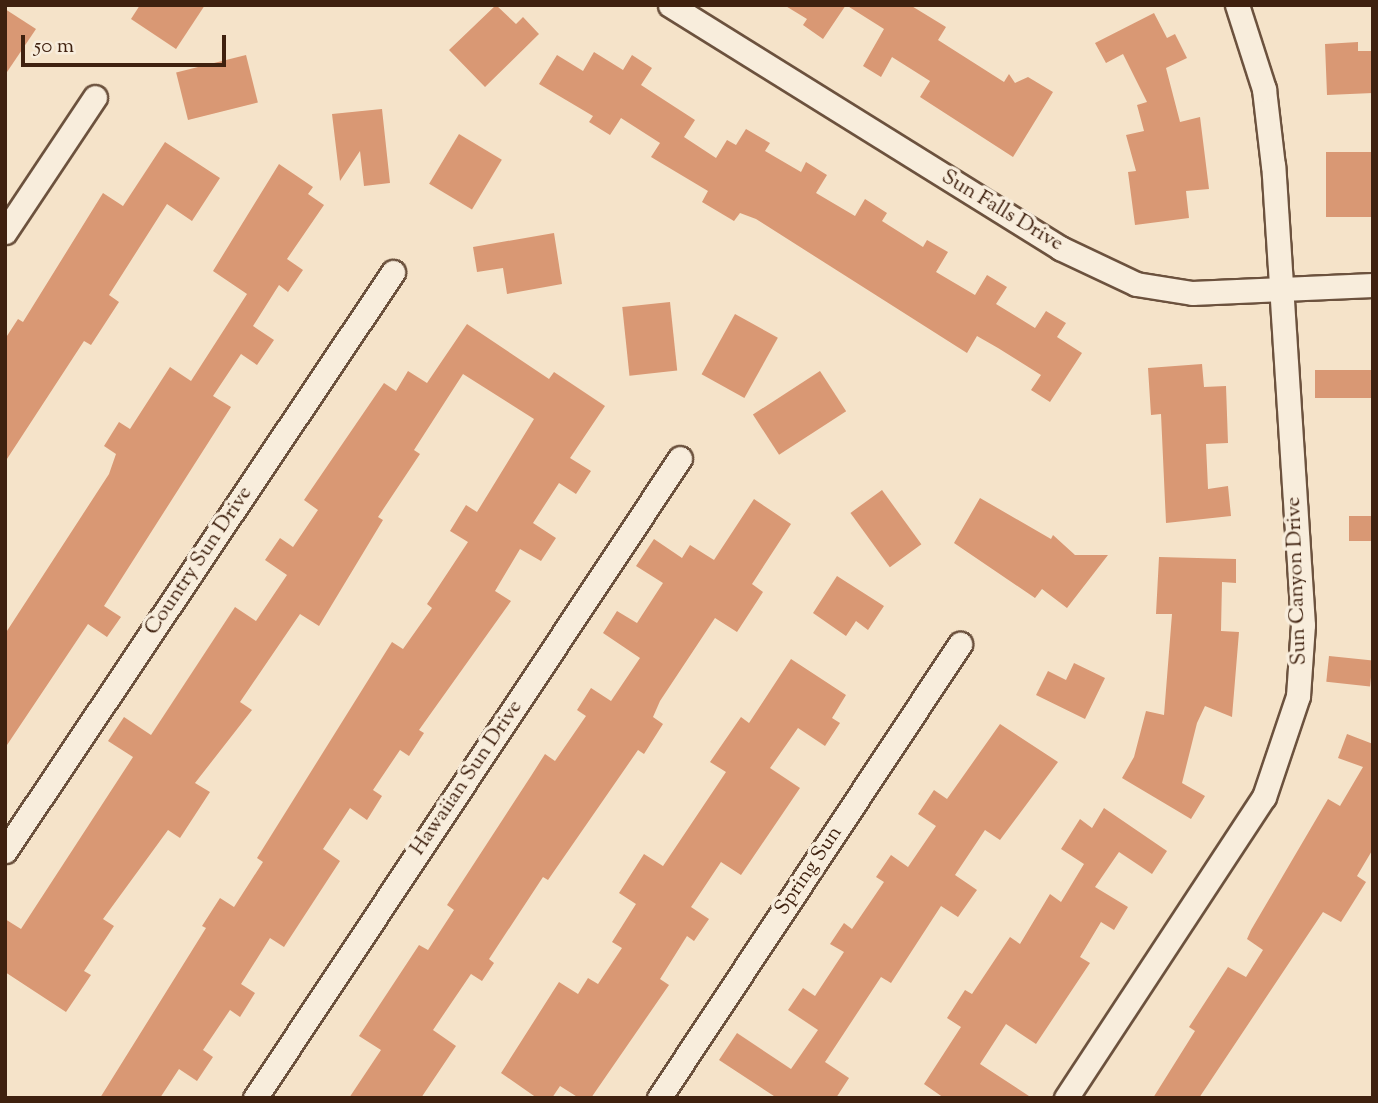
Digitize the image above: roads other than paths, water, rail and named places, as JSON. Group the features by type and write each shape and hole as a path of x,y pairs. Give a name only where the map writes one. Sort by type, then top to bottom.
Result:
{"street":[{"name":"Sun Falls Drive","path":"670,5 1060,248 1136,284 1192,293 1279,292 1373,285"},
{"name":"Sun Canyon Drive","path":"1066,1098 1265,797 1291,731 1303,625 1264,89 1237,5"},
{"path":"5,232 95,97"},
{"name":"Country Sun Drive","path":"5,850 393,272"},
{"name":"Hawaiian Sun Drive","path":"255,1098 680,458"},
{"name":"Spring Sun","path":"659,1098 960,644"}]}
